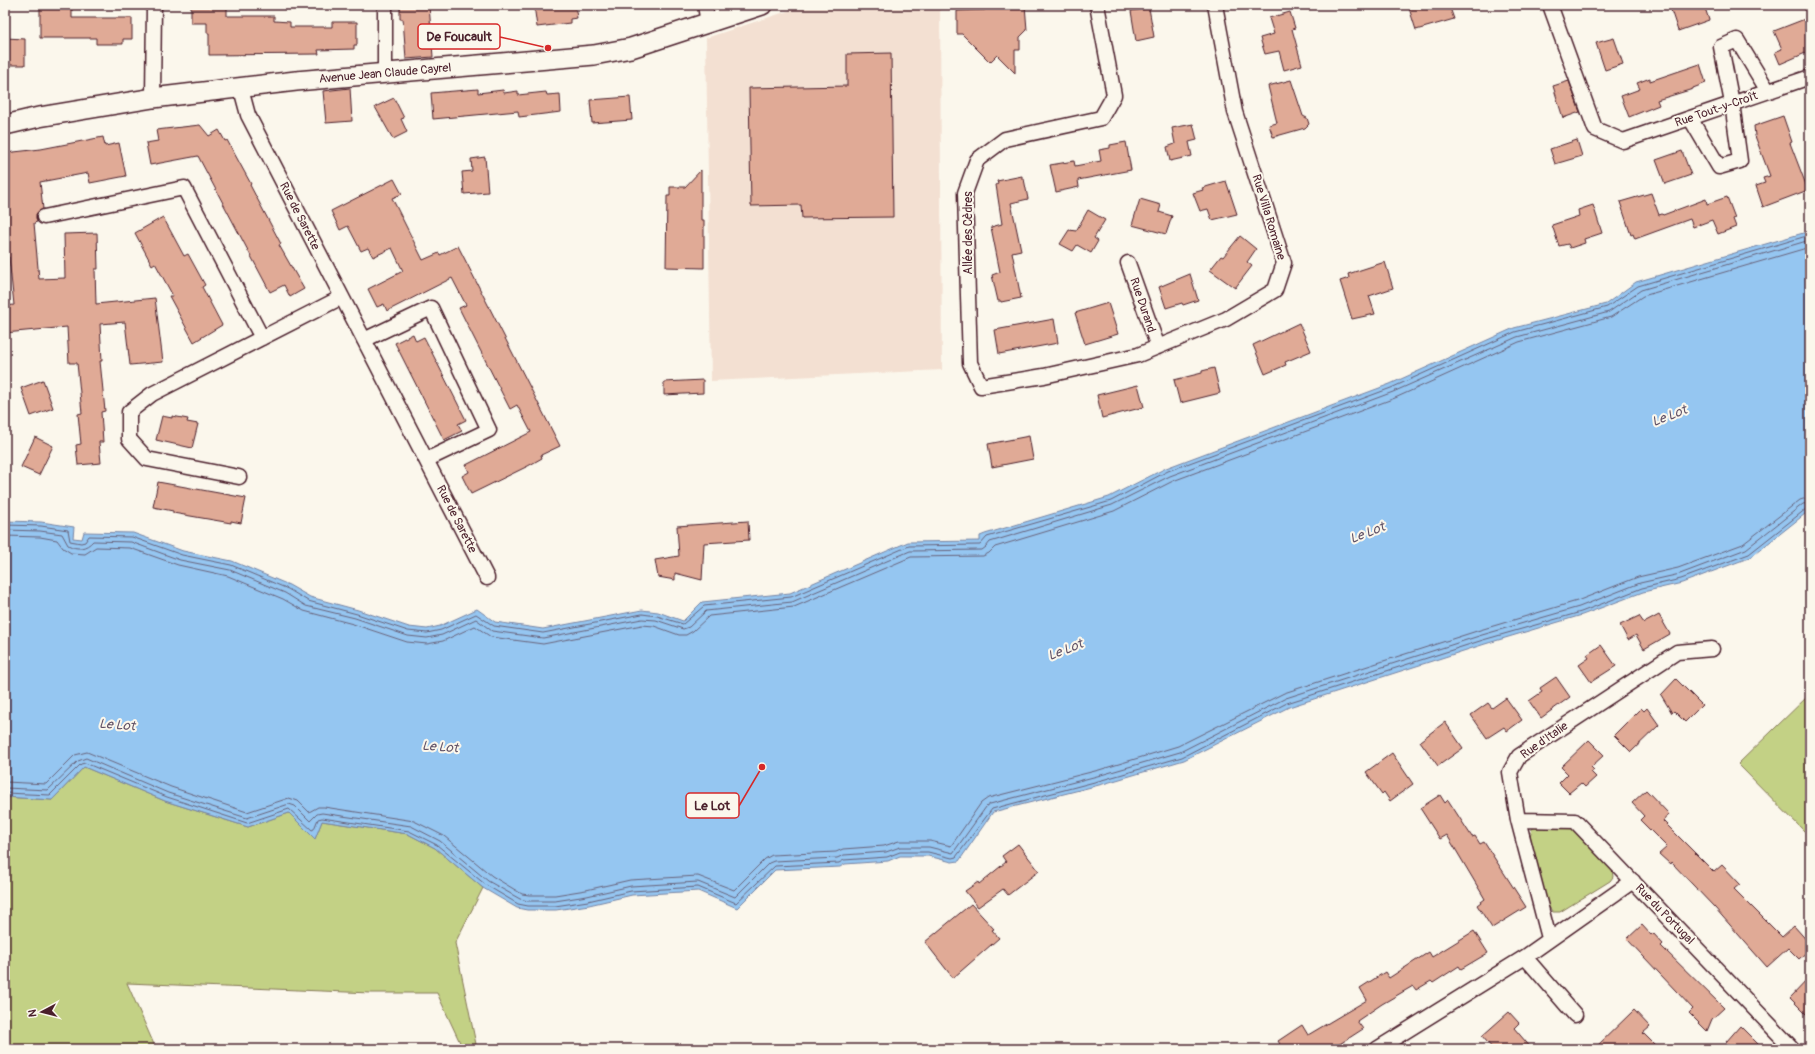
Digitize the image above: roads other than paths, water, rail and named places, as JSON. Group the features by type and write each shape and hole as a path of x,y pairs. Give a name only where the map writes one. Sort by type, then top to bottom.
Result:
{"main road":[{"name":"Avenue Jean Claude Cayrel","path":"5,124 153,98 240,89 296,81 594,54 631,48 706,14 762,5"}],"street":[{"path":"153,98 154,5"},
{"path":"385,5 385,73"},
{"name":"Allée des Cèdres","path":"1030,378 980,386 970,363 965,193 976,160 1005,139 1101,118 1114,95 1097,5"},
{"name":"Rue Villa Romaine","path":"1030,378 1138,355 1226,319 1275,290 1284,263 1235,112 1215,5"},
{"name":"Rue Tout-y-Croît","path":"1550,5 1595,129 1622,141 1810,77"},
{"path":"1690,118 1719,167 1740,161 1732,103 1721,47 1737,40 1768,91"},
{"name":"Rue de Sarette","path":"240,89 248,115 488,578"},
{"path":"44,217 184,188 262,338"},
{"name":"Rue Durand","path":"1128,263 1158,347"},
{"path":"239,477 147,459 129,439 130,412 152,394 342,297"},
{"path":"364,340 430,308 489,430 426,460"},
{"name":"Rue d'Italie","path":"1549,938 1518,820 1510,772 1519,756 1677,652 1712,649"},
{"name":"Rue du Portugal","path":"1518,820 1575,821 1793,1049"},
{"path":"1377,1049 1525,957 1549,938 1633,881"},
{"path":"1525,957 1575,1015"}],"water":[{"path":"1810,231 1810,510 1751,557 1682,583 1643,592 1582,615 1485,644 1289,707 1184,760 1103,784 993,812 959,861 952,862 928,856 900,856 888,861 845,864 840,867 775,870 737,908 698,891 632,895 589,905 556,910 527,910 517,908 483,888 435,848 408,834 322,821 315,839 289,813 248,827 165,801 84,767 52,800 5,797 5,521 41,522 74,527 73,538 82,539 84,532 133,533 183,551 232,561 289,585 310,597 358,610 409,627 427,629 440,626 477,609 495,622 543,629 642,610 658,612 683,621 702,602 790,593 908,542 980,541 980,536 985,534 1109,497 1166,468 1390,384 1514,328 1606,304 1636,282"}],"place":[{"name":"De Foucault","path":"548,48"},
{"name":"Le Lot","path":"762,767"}]}
